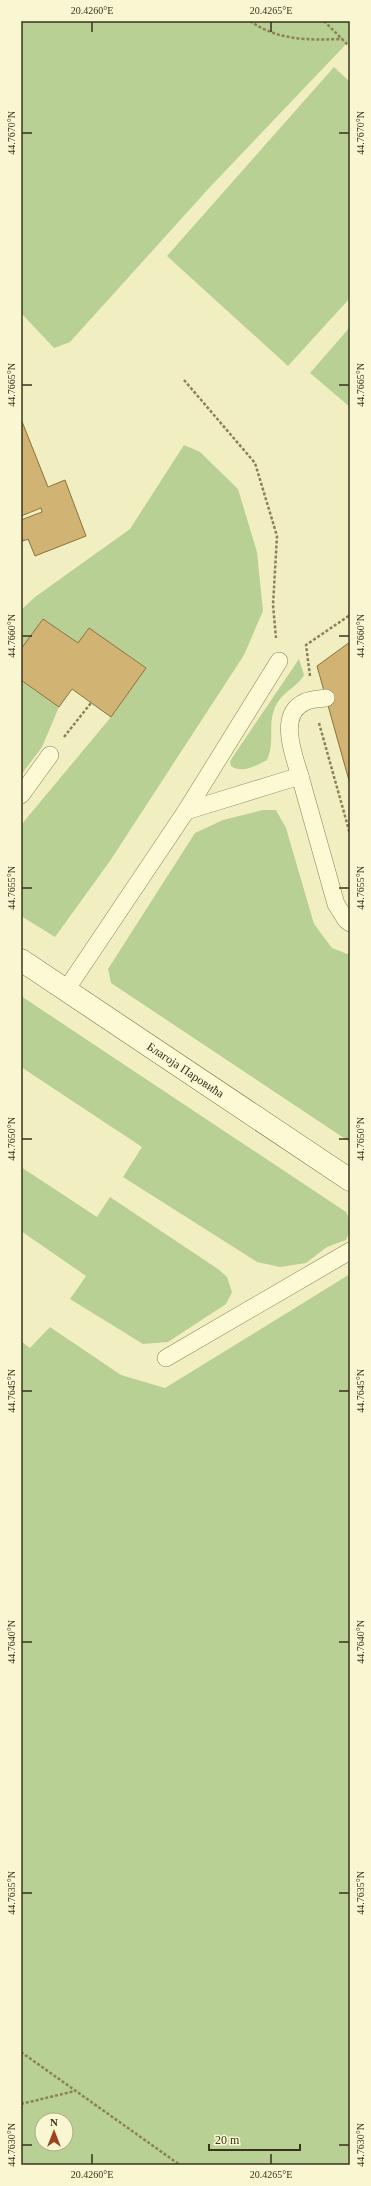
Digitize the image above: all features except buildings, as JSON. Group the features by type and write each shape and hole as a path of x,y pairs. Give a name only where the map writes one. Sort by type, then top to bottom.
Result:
{"main road":[{"name":"Благоја Паровића","path":"21,960 350,1180"}],"lane":[{"path":"66,990 186,811 279,661"},
{"path":"319,699 304,702 295,709 290,722 290,744 336,904 346,920 350,923"},
{"path":"21,795 50,755"},
{"path":"186,811 300,776"},
{"path":"166,1358 350,1251"}],"path":[{"path":"250,21 264,30 305,40 342,39"},
{"path":"324,21 350,47"},
{"path":"184,380 255,463 277,536 273,605 279,661"},
{"path":"350,615 306,645 350,834"},
{"path":"50,755 91,703"},
{"path":"21,2052 180,2165"},
{"path":"21,2104 76,2090"}],"green space":[{"path":"21,21 350,21 350,40 210,187 70,342 54,348 21,313"},
{"path":"334,67 350,82 350,298 288,366 167,256"},
{"path":"350,327 350,407 310,373"},
{"path":"184,445 200,452 238,489 257,552 263,611 244,655 110,861 55,937 21,916 21,825 111,717 146,668 89,628 78,643 43,619 21,649 21,610 35,597 130,529"},
{"path":"299,659 304,675 297,684 280,699 274,710 272,716 271,747 267,760 245,769 231,766 230,761"},
{"path":"21,680 59,707 42,747 21,775"},
{"path":"263,810 276,810 286,828 314,924 332,948 350,955 350,1142 111,983 108,969 195,833 223,820"},
{"path":"21,996 346,1212 350,1226 346,1240 327,1247 306,1263 280,1267 257,1262 123,1177 142,1147 21,1067"},
{"path":"21,1167 97,1217 110,1197 218,1269 227,1277 232,1292 226,1304 168,1342 143,1344 70,1299 86,1276 21,1231"},
{"path":"350,1274 350,2165 21,2165 21,1341 30,1348 50,1327 121,1375 165,1388"}]}
